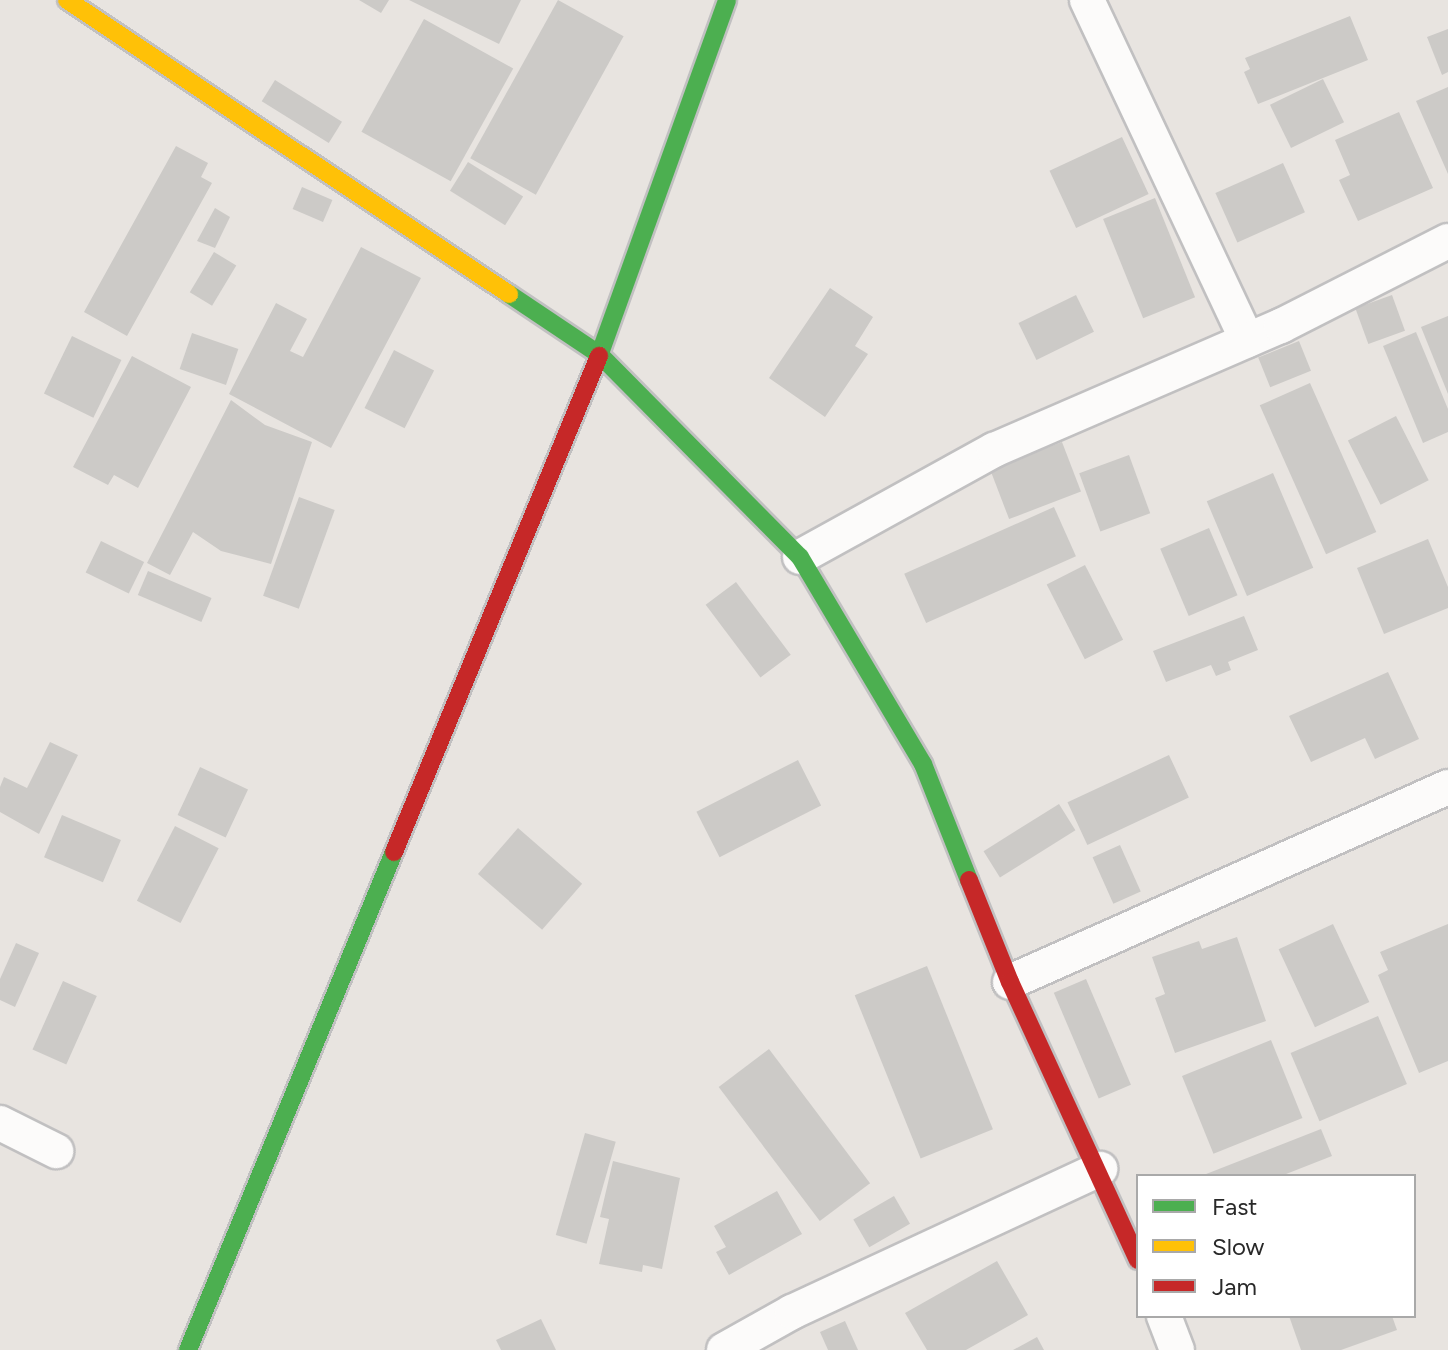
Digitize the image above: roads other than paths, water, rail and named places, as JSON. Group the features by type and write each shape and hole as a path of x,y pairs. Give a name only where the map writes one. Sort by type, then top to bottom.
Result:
{"street":[{"path":"67,0 600,355 800,557 923,764 1010,982 1100,1169 1136,1255"},
{"path":"188,1350 600,355 727,0"},
{"path":"1087,0 1247,340"},
{"path":"800,557 994,450 1247,340 1448,241"},
{"path":"1010,982 1448,787"},
{"path":"0,1123 56,1151"},
{"path":"724,1350 792,1312 1100,1169"},
{"path":"1165,1318 1177,1350"}]}
